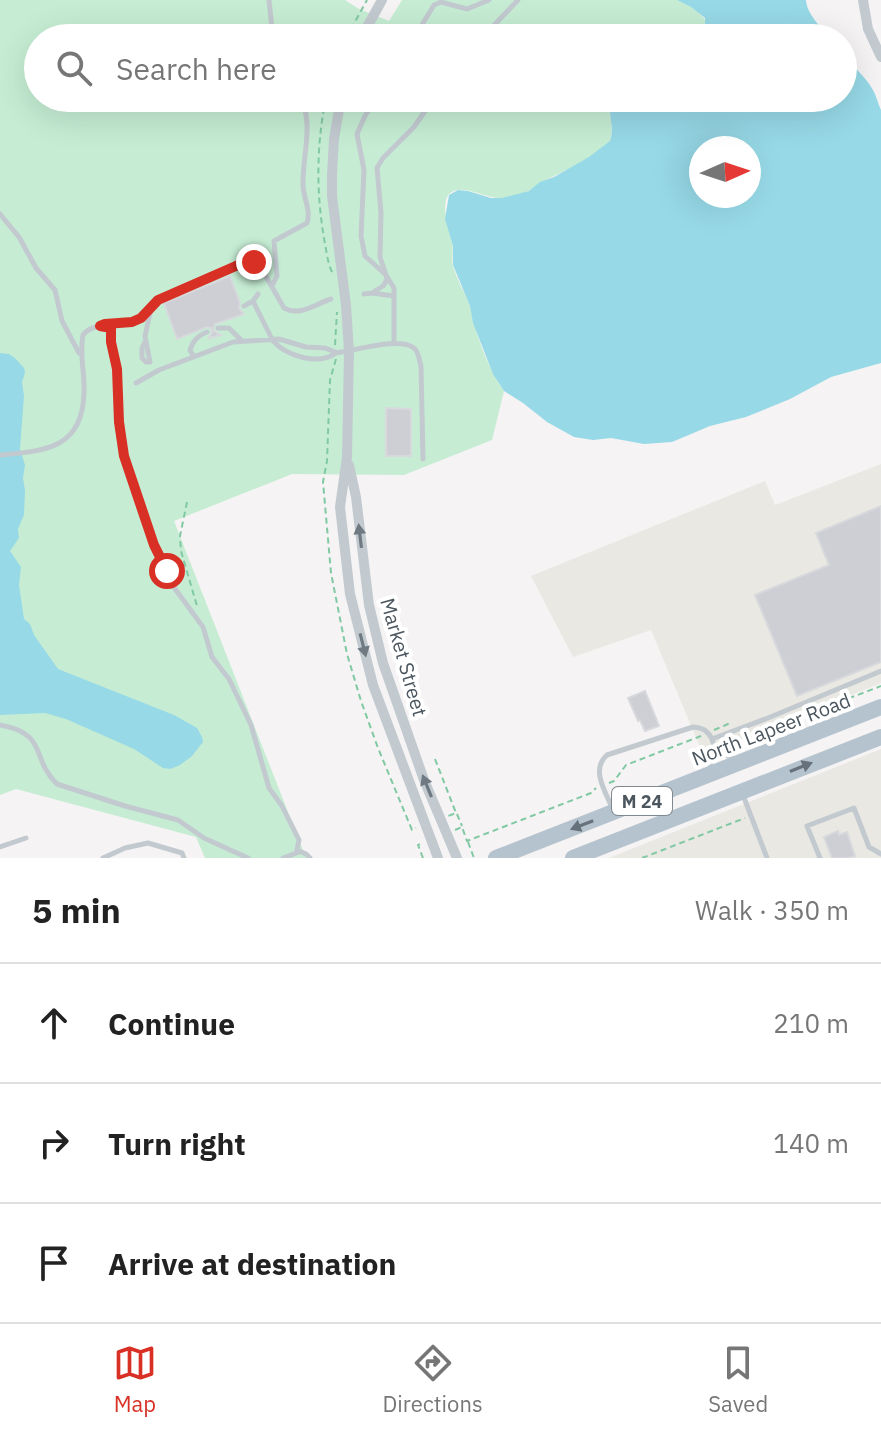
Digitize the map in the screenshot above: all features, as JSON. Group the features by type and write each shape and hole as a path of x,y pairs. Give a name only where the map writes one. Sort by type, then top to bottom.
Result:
{"main road":[{"name":"North Lapeer Road","path":"496,858 881,707"},
{"name":"M 24","path":"572,858 881,737"},
{"path":"737,764 727,775 726,781 737,793"},
{"path":"572,858 582,848 671,813 677,807 675,796 657,795"}],"street":[{"path":"369,24 382,0"},
{"path":"863,0 868,29 881,57"},
{"name":"Market Street","path":"339,112 334,139 332,196 349,351 347,457 340,507 350,594 373,685 438,858"},
{"name":"Market Street","path":"347,457 356,497 369,605 383,663 424,780 457,858"}],"lane":[{"path":"269,0 272,24"},
{"path":"422,24 434,5 441,2 467,9 489,0"},
{"path":"495,24 518,0"},
{"path":"273,285 277,276 274,241 307,223 310,216 303,188 306,112"},
{"path":"367,112 357,134 364,170 361,236 365,256 386,275 386,283 368,294 394,296"},
{"path":"394,343 394,288 380,257 381,213 377,168 424,112"},
{"path":"0,214 12,226 36,268 55,290 62,321 80,357"},
{"path":"0,455 42,451 66,439 75,427 83,406 80,357 83,335 87,330 105,324 132,322 141,318 158,300 245,262 260,266 284,308 293,312 307,310 331,299"},
{"path":"244,306 258,294"},
{"path":"253,301 276,345 301,357 328,358 336,353 394,343 413,347 421,366 423,459"},
{"path":"145,342 151,309"},
{"path":"100,326 111,328 124,456 154,545 173,586 199,619 212,657 229,679 251,725 269,788 299,840 299,852"},
{"path":"218,328 229,328 242,341"},
{"path":"194,357 190,350 192,343 207,332"},
{"path":"136,383 159,370 233,342 279,339 336,353"},
{"path":"712,739 881,671"},
{"path":"0,725 20,730 31,737 49,776 57,784 178,820 204,838 248,858"},
{"path":"614,812 599,771 607,755 693,727 701,728 707,731 715,750 708,775"},
{"path":"715,750 737,764"},
{"path":"737,793 751,816 767,858"},
{"path":"820,858 807,826 854,808 869,847 880,855"},
{"path":"0,847 26,838"},
{"path":"103,858 125,848 148,843 182,853 184,858"},
{"path":"283,858 299,852 310,858"}],"path":[{"path":"354,24 367,0"},
{"path":"187,502 180,536 181,551 199,619"},
{"path":"718,728 728,724 735,738 748,737 881,686"},
{"path":"467,841 591,793 595,788 614,781 626,765 698,737"},
{"path":"456,813 474,858"},
{"path":"642,858 751,816"},
{"path":"447,834 462,827"},
{"path":"423,858 418,845 431,840"}],"shaded area":[{"path":"881,464 881,683 703,754 651,630 573,657 531,576 765,481 775,505"},
{"path":"881,749 881,858 609,858 824,772"}],"green space":[{"path":"0,0 345,0 389,21 402,0 677,0 701,15 704,24 24,24 24,112 610,112 611,130 610,141 603,148 529,191 497,198 460,190 446,198 453,266 470,306 483,350 504,391 492,440 404,475 292,474 174,521 306,858 205,858 196,837 16,789 0,795"}],"water":[{"path":"677,0 806,0 819,24 705,24 705,18"},
{"path":"857,70 871,87 881,110 881,363 831,377 790,399 746,417 710,426 672,442 644,444 611,438 593,440 574,437 504,391 493,374 453,265 453,246 445,219 449,195 458,190 502,198 529,191 540,182 589,157 610,141 610,112 857,112"},
{"path":"0,353 16,359 25,373 22,382 24,396 20,449 25,465 24,515 18,529 19,538 10,551 21,567 19,585 24,619 58,669 174,715 197,728 203,742 180,765 163,768 134,749 45,713 0,715"}],"building":[{"path":"230,276 239,308 244,314 215,324 213,330 221,335 209,338 212,332 207,327 177,339 164,303"},
{"path":"386,408 411,409 411,456 386,456"},
{"path":"881,506 881,662 797,696 755,595 829,565 816,533"},
{"path":"645,691 659,726 645,731 628,698"},
{"path":"838,831 839,835 847,832 855,856 832,858 824,837"}],"route":[{"path":"167,571 154,545 124,456 111,328 100,326 132,322 141,318 158,300 245,262 254,262"}]}
